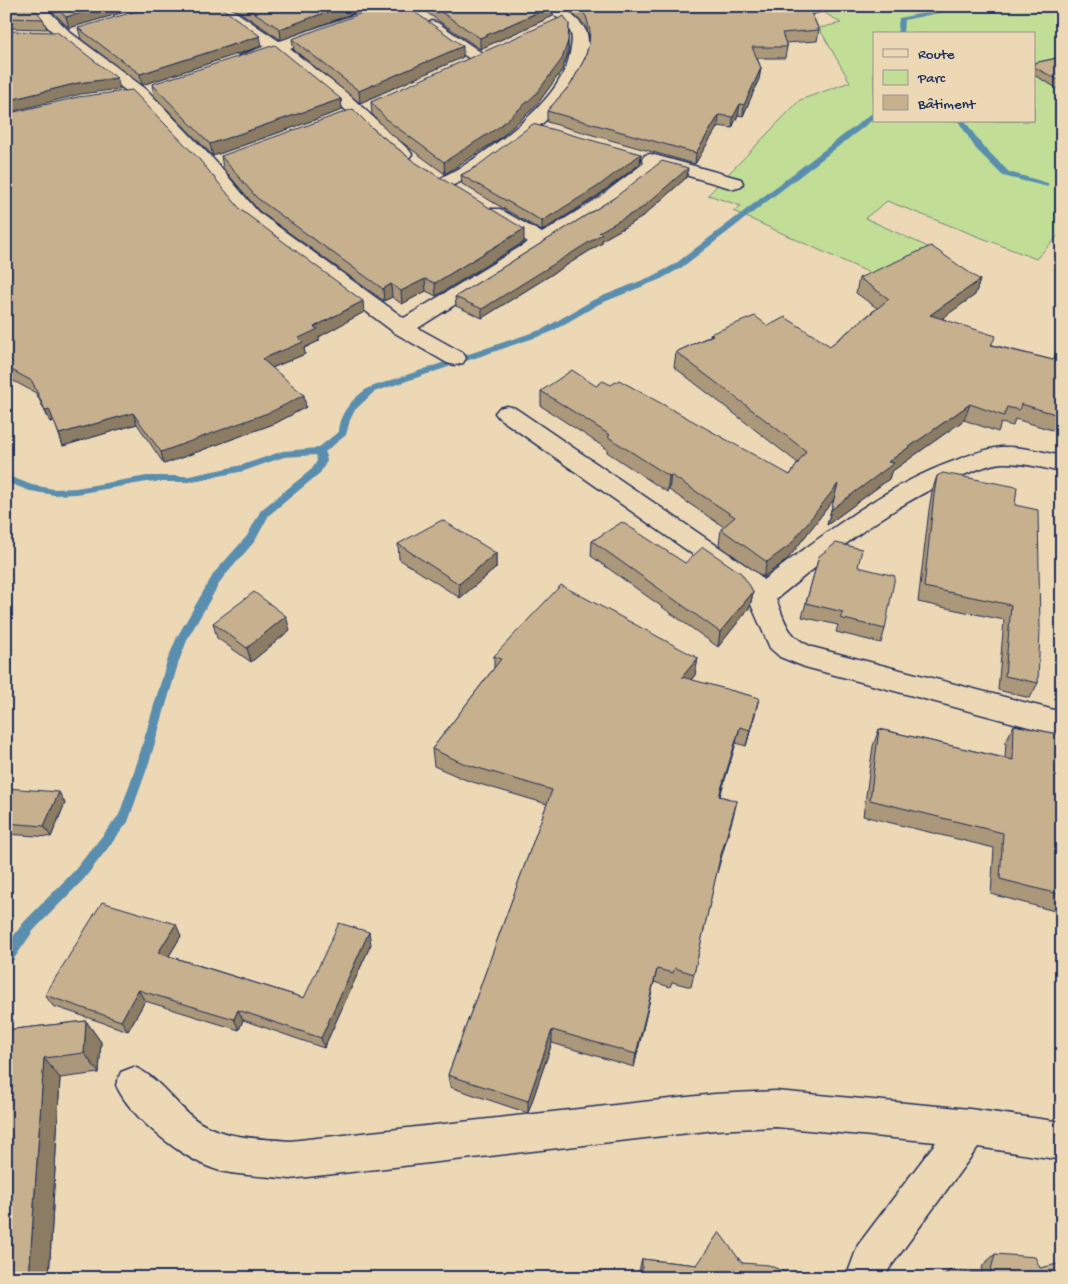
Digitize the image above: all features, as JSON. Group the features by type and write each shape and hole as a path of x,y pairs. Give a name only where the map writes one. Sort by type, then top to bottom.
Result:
{"street":[{"path":"35,6 65,36 140,93 209,165 251,216 403,328 455,358"},
{"path":"216,6 279,48 358,112 381,137 414,162"},
{"path":"233,63 394,6"},
{"path":"444,184 469,171 542,115 569,81 577,59 580,39 578,30 553,6"},
{"path":"412,11 478,58"},
{"path":"549,26 567,18"},
{"path":"46,36 65,36 84,30"},
{"path":"461,66 496,50"},
{"path":"121,96 159,87"},
{"path":"339,118 375,104"},
{"path":"529,124 547,130"},
{"path":"630,153 734,184"},
{"path":"209,165 227,158"},
{"path":"403,328 605,202 658,161"},
{"path":"429,173 460,194"},
{"path":"476,203 541,241"},
{"path":"507,413 731,566 748,580 761,596 780,641 797,652 1062,724"},
{"path":"761,596 876,510 945,471 993,456 1006,454 1021,455 1062,464"},
{"path":"134,1084 180,1131 223,1153 290,1160 723,1112 776,1109 970,1127 1062,1141"},
{"path":"866,1278 872,1259 970,1127"}],"green space":[{"path":"814,6 1062,6 1062,232 1036,259 887,201 865,218 928,247 890,282 733,211 741,206 708,195 800,100 850,82 819,28 841,23"}],"building":[{"path":"6,6 32,6 43,19 6,18"},
{"path":"54,6 106,6 66,17"},
{"path":"154,6 219,6 260,36 140,74 78,28"},
{"path":"244,6 343,6 280,29"},
{"path":"381,6 406,6 463,46 359,91 292,39"},
{"path":"432,6 552,6 480,38"},
{"path":"576,6 808,6 819,30 782,33 787,47 752,47 761,68 744,105 740,104 733,117 719,115 696,153 547,111 571,84 585,58 589,44 590,31 586,16"},
{"path":"564,16 569,24 568,41 562,59 536,94 499,127 444,162 387,120 371,102"},
{"path":"6,31 57,32 117,78 78,83 6,101"},
{"path":"275,45 341,99 210,144 152,84"},
{"path":"1062,57 1062,82 1036,68 1036,63"},
{"path":"132,90 199,159 241,210 363,301 314,327 318,329 299,338 303,342 262,359 304,395 273,411 161,452 133,413 59,434 49,409 45,410 32,381 6,367 6,114 78,97"},
{"path":"353,109 371,127 413,161 524,229 435,283 425,279 401,291 391,284 383,289 257,198 221,156"},
{"path":"533,124 641,154 597,187 542,221 461,175 476,167"},
{"path":"662,161 688,168 642,208 599,232 602,234 482,309 455,297 614,198"},
{"path":"931,246 980,280 930,315 996,336 991,345 1053,360 1057,351 1062,353 1062,416 1021,404 1019,410 1007,407 1004,416 970,404 888,462 894,463 831,510 838,484 790,545 767,562 721,529 735,517 608,437 610,435 541,391 572,370 596,386 603,381 611,385 619,380 790,475 806,451 676,352 713,335 710,334 755,316 768,326 785,317 830,346 889,299 859,278"},
{"path":"943,473 1017,487 1015,505 1038,510 1040,628 1038,683 1005,676 1011,605 924,587 937,476"},
{"path":"442,520 496,553 459,584 398,544"},
{"path":"622,522 685,563 703,547 741,573 753,592 720,632 592,541"},
{"path":"836,543 862,549 858,567 895,576 885,629 840,618 843,612 806,603 819,556"},
{"path":"561,585 698,658 682,677 759,698 750,730 740,727 719,796 737,801 720,858 694,974 675,968 673,973 657,969 636,1054 552,1030 528,1101 448,1075 552,790 465,764 432,749 501,659 494,656"},
{"path":"254,592 286,616 247,648 213,623"},
{"path":"1014,725 1062,735 1062,895 1000,879 1003,833 870,800 879,729 1013,760"},
{"path":"6,788 59,792 44,826 6,823"},
{"path":"102,902 176,924 158,953 304,998 339,923 369,932 321,1038 238,1010 234,1019 138,990 121,1021 45,995"},
{"path":"86,1021 84,1053 44,1058 29,1278 6,1278 6,1030"},
{"path":"719,1232 742,1263 769,1265 797,1278 642,1278 642,1259 697,1265"},
{"path":"995,1254 1035,1257 1040,1268 1062,1263 1062,1278 948,1278 948,1271 990,1274"}],"waterway":[{"path":"900,32 901,19 970,6"},
{"path":"320,451 343,433 343,426 351,408 371,390 546,331 596,302 658,277 678,266 873,117"},
{"path":"962,122 979,147 1006,174 1045,185"},
{"path":"6,478 30,488 54,492 76,491 147,479 189,479 244,468 283,454 320,451"},
{"path":"6,958 29,926 79,875 124,818 143,763 173,661 183,637 218,576 251,538 265,513 316,471 322,461 320,451"}]}
